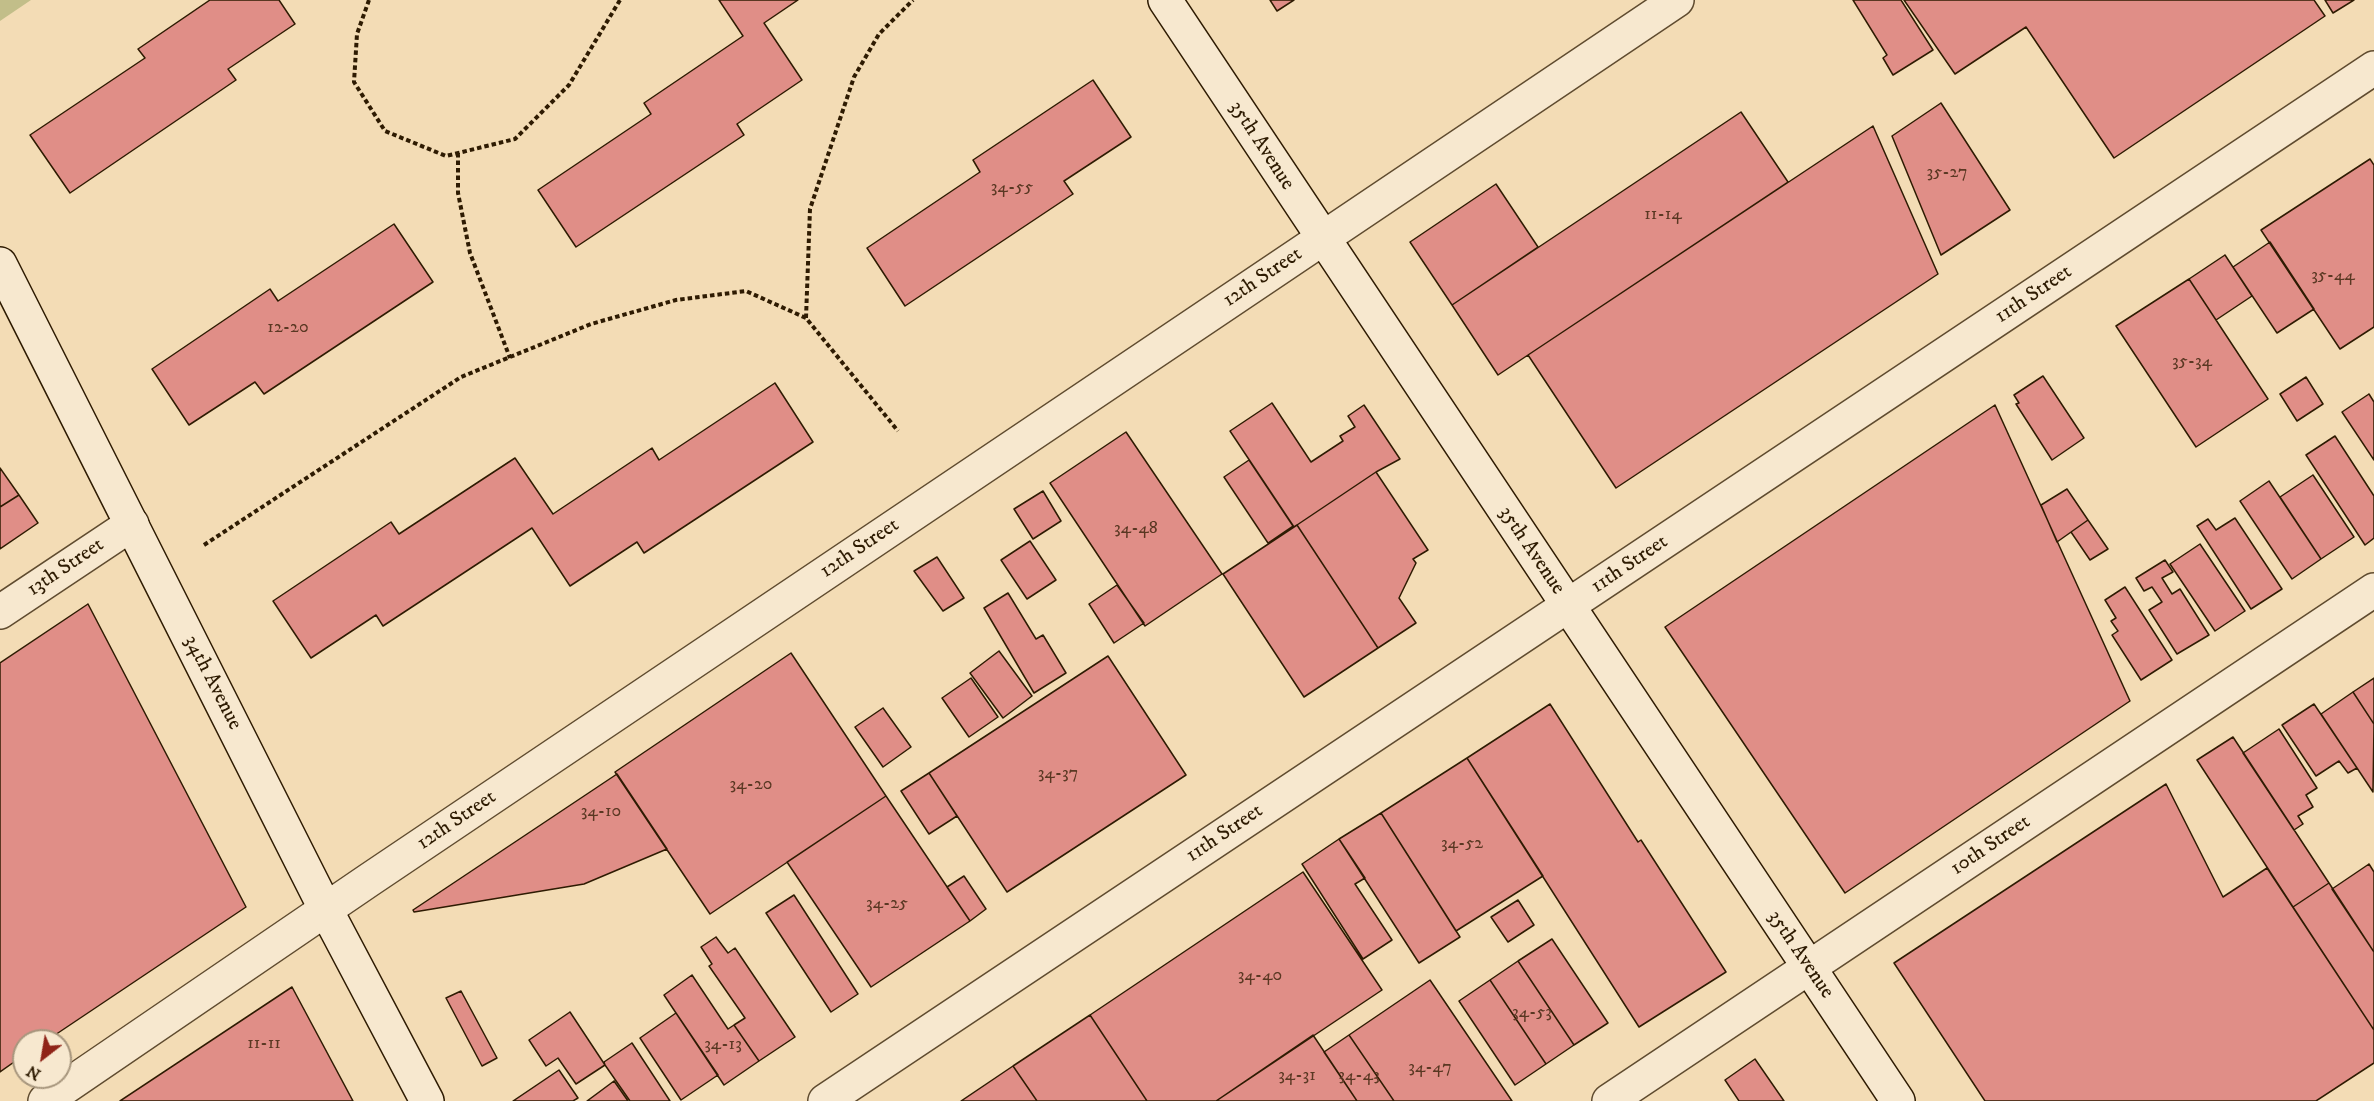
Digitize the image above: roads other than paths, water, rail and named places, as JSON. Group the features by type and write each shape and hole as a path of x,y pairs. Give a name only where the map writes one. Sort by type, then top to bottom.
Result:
{"street":[{"name":"35th Avenue","path":"1165,0 1898,1101"},
{"name":"12th Street","path":"45,1101 1677,0"},
{"name":"11th Street","path":"825,1101 2374,68"},
{"name":"34th Avenue","path":"0,264 326,910 427,1101"},
{"name":"13th Street","path":"0,612 132,524"},
{"name":"10th Street","path":"1609,1101 2374,590"}]}
